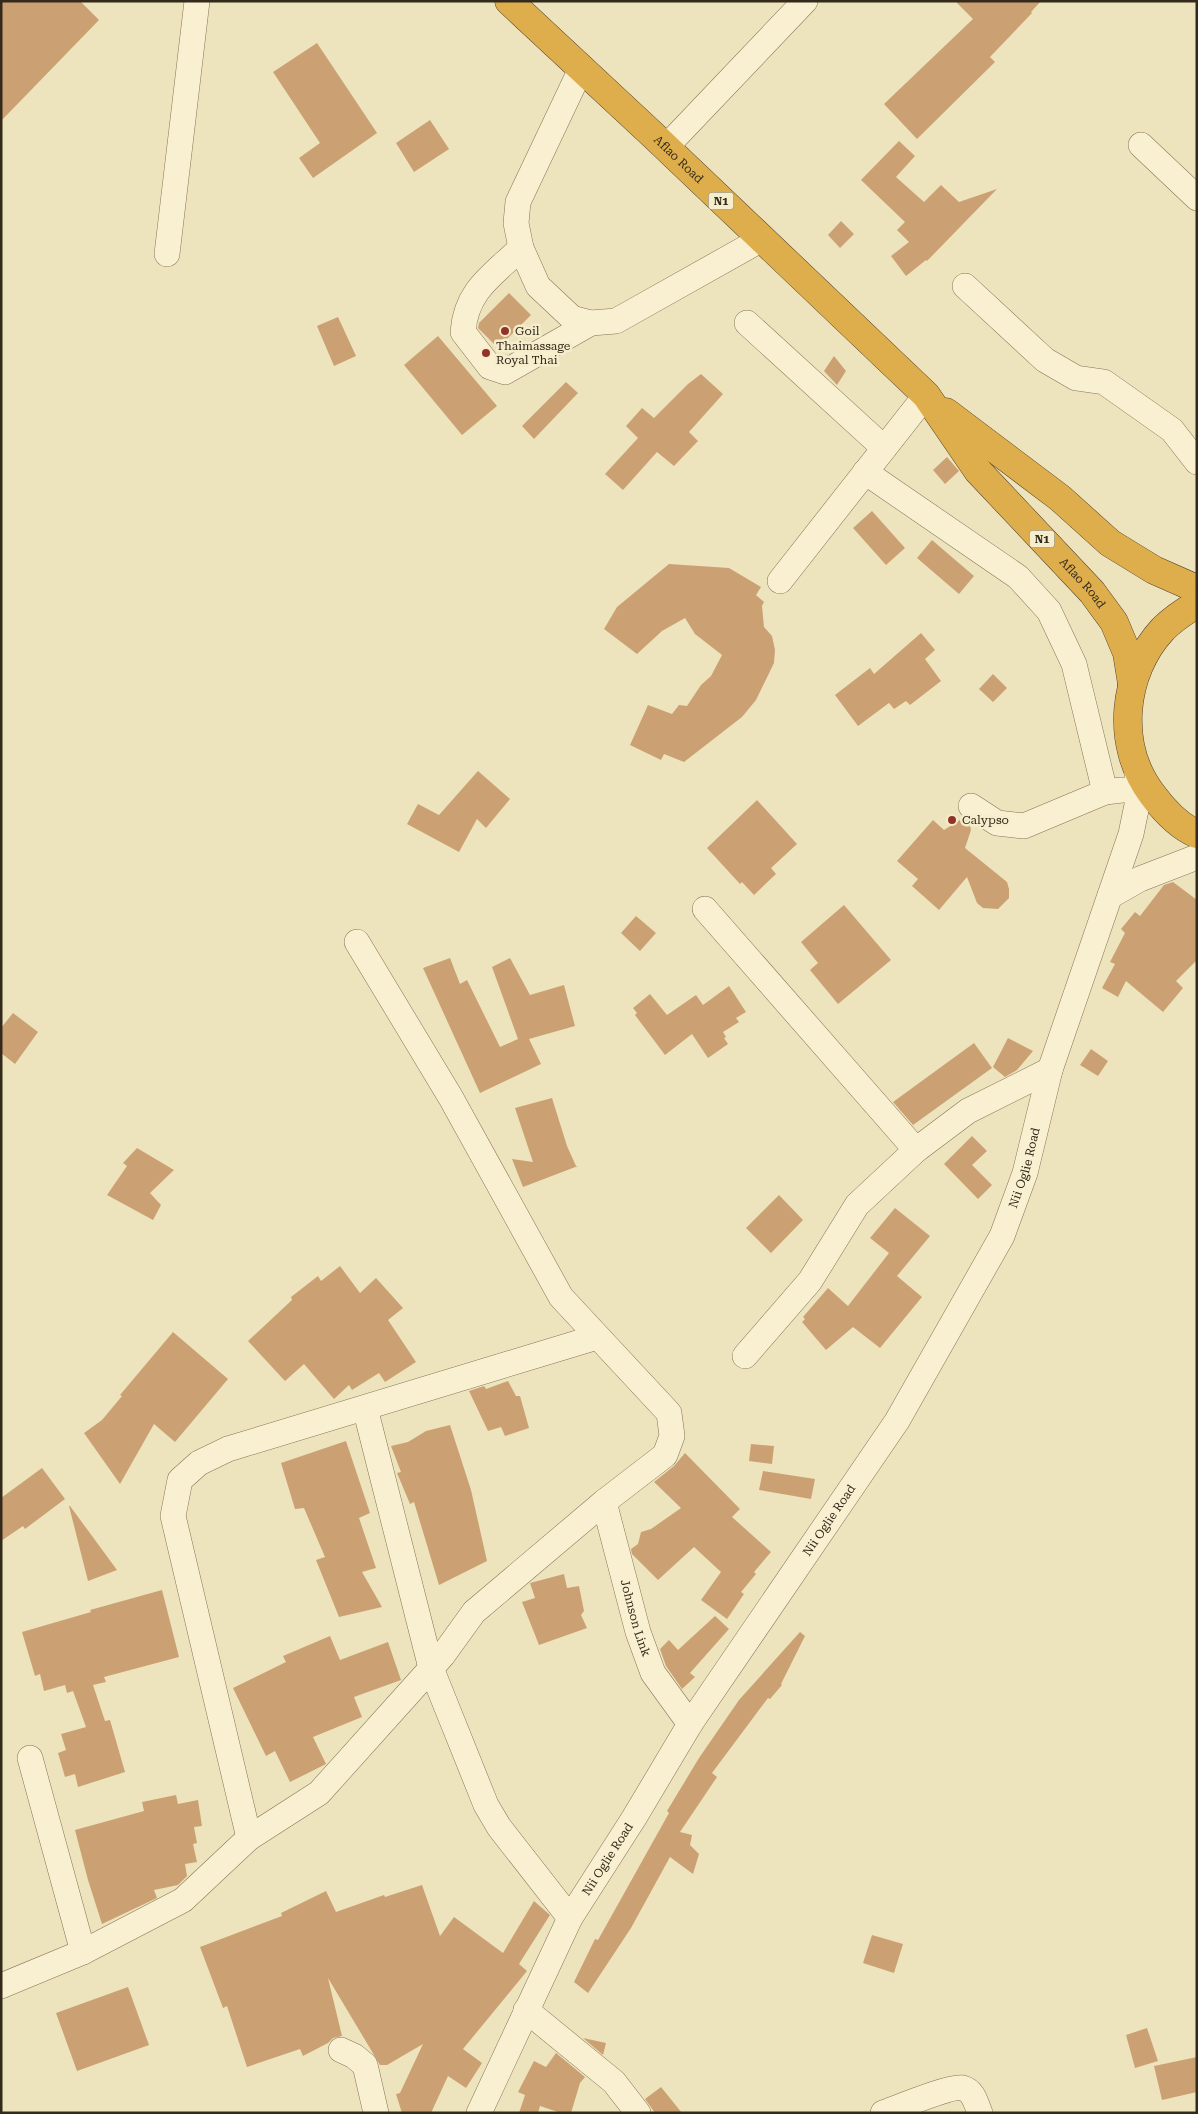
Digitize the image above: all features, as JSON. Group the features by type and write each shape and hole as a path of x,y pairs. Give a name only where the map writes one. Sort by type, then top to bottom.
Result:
{"highway":[{"name":"Aflao Road","path":"509,1 666,147 929,399 1060,498 1110,543 1154,570 1197,589"},
{"name":"Aflao Road","path":"929,399 978,471 1092,592 1108,614 1127,653 1132,684"},
{"name":"N1","path":"1197,604 1163,629 1150,646 1132,684 1128,706 1128,727 1137,778 1160,805 1176,820 1197,834"}],"street":[{"path":"166,254 198,1"},
{"path":"666,147 805,1"},
{"path":"581,68 518,202 516,223 521,248 538,286 572,318 591,323 616,321 762,239"},
{"path":"1141,145 1197,198"},
{"path":"521,248 472,295 464,317 463,332 490,367 505,372 591,323"},
{"path":"965,286 1045,360 1076,378 1104,382 1166,425 1197,462"},
{"path":"747,323 884,448"},
{"path":"780,581 884,448 929,399"},
{"path":"865,472 1018,577 1050,611 1074,664 1105,792"},
{"path":"971,806 998,823 1024,826 1137,778"},
{"name":"Nii Oglie Road","path":"479,2113 570,1918 634,1818 690,1724 897,1421 1002,1236 1024,1173 1050,1070 1131,834 1137,805 1137,778"},
{"path":"1110,896 1140,879 1197,857"},
{"path":"705,909 916,1150"},
{"path":"1,1986 83,1952 183,1900 249,1838 319,1793 431,1668 474,1612 604,1502 665,1455 672,1436 668,1413 561,1297 451,1098 357,942"},
{"path":"745,1356 810,1280 857,1205 916,1150 968,1111 1050,1070"},
{"path":"249,1838 173,1516 180,1480 199,1463 228,1450 598,1337"},
{"path":"365,1408 431,1668 486,1805 499,1827 570,1918"},
{"name":"Johnson Link","path":"604,1502 638,1632 653,1673 690,1724"},
{"path":"30,1758 83,1952"},
{"path":"526,2010 614,2082 638,2113"},
{"path":"341,2050 354,2056 365,2065 376,2113"},
{"path":"883,2113 949,2089 962,2087 972,2093 980,2113"}],"building":[{"path":"1,1 80,1 99,20 1,121"},
{"path":"955,1 1041,1 990,57 995,62 917,139 884,104 973,19"},
{"path":"317,43 377,133 313,178 299,158 320,143 273,72"},
{"path":"430,120 449,149 414,172 396,143"},
{"path":"899,141 915,156 896,177 924,202 941,185 959,202 997,189 927,261 906,276 891,256 909,242 897,230 905,222 861,180"},
{"path":"841,221 854,234 840,248 828,235"},
{"path":"509,293 531,315 498,348 478,328 479,323"},
{"path":"338,317 356,356 334,366 317,326"},
{"path":"438,336 497,406 462,435 404,365"},
{"path":"834,356 846,371 837,385 824,371"},
{"path":"701,374 723,394 689,432 698,441 674,466 657,452 623,490 605,474 638,438 626,426 642,408 654,418 688,384"},
{"path":"566,382 578,393 534,439 522,426"},
{"path":"947,457 959,471 945,484 933,470"},
{"path":"872,511 905,548 886,565 853,528"},
{"path":"932,540 974,576 959,594 917,558"},
{"path":"669,564 729,568 761,587 756,595 764,602 762,606 764,627 772,636 775,650 774,663 756,700 742,717 684,762 664,754 661,760 630,745 648,705 672,714 679,705 687,706 701,685 711,676 722,655 695,634 685,618 662,631 637,654 604,629 617,607"},
{"path":"921,633 935,650 925,659 941,681 910,705 906,701 894,709 889,703 858,726 835,695 870,668 874,674"},
{"path":"993,674 1007,688 993,702 979,689"},
{"path":"478,771 510,799 486,828 477,819 459,852 407,824 418,804 439,815"},
{"path":"757,800 797,844 771,868 776,874 754,895 742,882 740,884 707,848"},
{"path":"963,818 969,822 971,830 965,848 1007,882 1009,898 998,909 983,908 977,903 967,877 939,910 912,886 918,879 897,861 933,820 944,830"},
{"path":"1173,882 1197,900 1197,960 1176,981 1183,988 1163,1012 1126,981 1118,997 1102,988 1115,964 1110,962 1125,933 1121,929 1135,912 1140,916 1164,885"},
{"path":"844,905 891,960 838,1004 810,970 818,963 801,942"},
{"path":"636,916 656,933 640,951 621,933"},
{"path":"450,958 460,984 467,980 500,1047 518,1039 492,967 510,958 530,995 564,985 575,1026 529,1039 541,1064 480,1093 423,968"},
{"path":"729,986 746,1012 736,1018 739,1022 723,1032 728,1044 708,1058 692,1034 665,1055 635,1015 637,1013 633,1008 650,994 667,1015 696,995 703,1005"},
{"path":"13,1013 38,1032 15,1064 1,1053 1,1028"},
{"path":"1008,1038 1033,1051 1017,1070 1005,1077 993,1067"},
{"path":"974,1043 992,1068 913,1125 893,1102"},
{"path":"1091,1049 1108,1061 1098,1076 1080,1065"},
{"path":"552,1098 567,1146 576,1166 578,1166 523,1187 512,1159 533,1162 515,1108"},
{"path":"972,1136 987,1151 972,1165 992,1185 978,1199 944,1164"},
{"path":"137,1148 174,1170 150,1193 161,1205 153,1220 107,1195 127,1166 123,1163"},
{"path":"779,1195 803,1220 771,1253 746,1228"},
{"path":"895,1208 930,1236 897,1276 922,1297 880,1348 853,1327 826,1350 802,1322 805,1319 803,1317 828,1288 848,1306 889,1253 870,1238"},
{"path":"340,1266 360,1293 376,1278 403,1308 388,1320 416,1362 385,1382 379,1373 352,1390 349,1385 334,1399 304,1364 285,1381 248,1341 292,1300 291,1297 318,1276 321,1281"},
{"path":"173,1332 228,1379 175,1442 154,1424 120,1484 84,1433 102,1420 122,1396 120,1395"},
{"path":"508,1381 516,1396 520,1396 529,1428 505,1436 501,1427 488,1431 469,1391 484,1386 486,1389"},
{"path":"450,1425 471,1490 487,1561 439,1585 414,1502 410,1504 397,1473 401,1472 391,1446 408,1442 426,1431"},
{"path":"346,1441 370,1513 359,1518 376,1568 362,1572 382,1607 339,1617 316,1560 325,1557 304,1508 295,1509 281,1463"},
{"path":"751,1444 774,1446 772,1464 749,1461"},
{"path":"685,1453 740,1509 732,1517 771,1552 754,1572 756,1574 741,1592 744,1594 727,1619 701,1600 721,1572 694,1547 658,1580 632,1554 631,1549 638,1544 641,1532 651,1529 681,1508 654,1482 674,1466"},
{"path":"42,1468 65,1499 25,1529 23,1526 1,1541 1,1498"},
{"path":"763,1471 815,1479 811,1499 759,1490"},
{"path":"70,1506 117,1570 88,1581"},
{"path":"564,1574 567,1588 579,1586 584,1611 581,1615 587,1628 539,1645 522,1602 535,1598 530,1583"},
{"path":"162,1590 179,1657 104,1677 106,1682 93,1685 105,1721 110,1720 125,1772 78,1787 75,1774 65,1777 58,1753 66,1750 61,1734 86,1727 73,1691 67,1693 65,1685 44,1691 40,1674 35,1676 22,1632 91,1612 90,1610"},
{"path":"715,1616 729,1629 690,1673 695,1677 682,1689 666,1666 660,1649 669,1640 678,1650"},
{"path":"800,1632 805,1636 782,1685 770,1699 768,1698 712,1773 717,1777 680,1832 692,1835 690,1845 699,1854 693,1874 670,1857 631,1928 588,1993 574,1982 595,1939 598,1940 669,1813 667,1811 699,1758 739,1700"},
{"path":"330,1636 340,1660 388,1642 401,1680 354,1697 362,1717 313,1737 326,1764 290,1782 275,1751 266,1756 233,1688 286,1662 283,1656"},
{"path":"176,1795 178,1804 198,1800 202,1826 194,1827 197,1843 193,1844 197,1862 185,1864 187,1876 178,1885 154,1890 157,1898 102,1924 75,1830 144,1811 142,1802"},
{"path":"422,1885 440,1936 454,1917 503,1953 534,1901 550,1915 519,1964 527,1971 463,2049 482,2063 466,2088 448,2076 431,2113 402,2113 396,2094 400,2093 423,2044 387,2065 380,2065 328,1978 342,2036 333,2038 328,2043 303,2056 300,2049 247,2067 227,2006 223,2008 200,1947 282,1916 281,1913 326,1891 336,1912 384,1895 385,1897"},
{"path":"872,1935 903,1944 894,1973 863,1963"},
{"path":"128,1987 149,2045 77,2071 56,2013"},
{"path":"1147,2028 1158,2061 1135,2068 1126,2035"},
{"path":"583,2038 606,2043 603,2055"},
{"path":"556,2053 585,2077 580,2083 571,2113 561,2113 540,2106 538,2113 519,2113 525,2095 518,2092 534,2061 546,2067"},
{"path":"1197,2057 1197,2092 1162,2100 1154,2066"},
{"path":"661,2087 682,2113 655,2113 645,2099"}],"place":[{"name":"Goil","path":"505,331"},
{"name":"Thaimassage Royal Thai","path":"486,353"},
{"name":"Calypso","path":"952,820"}]}
